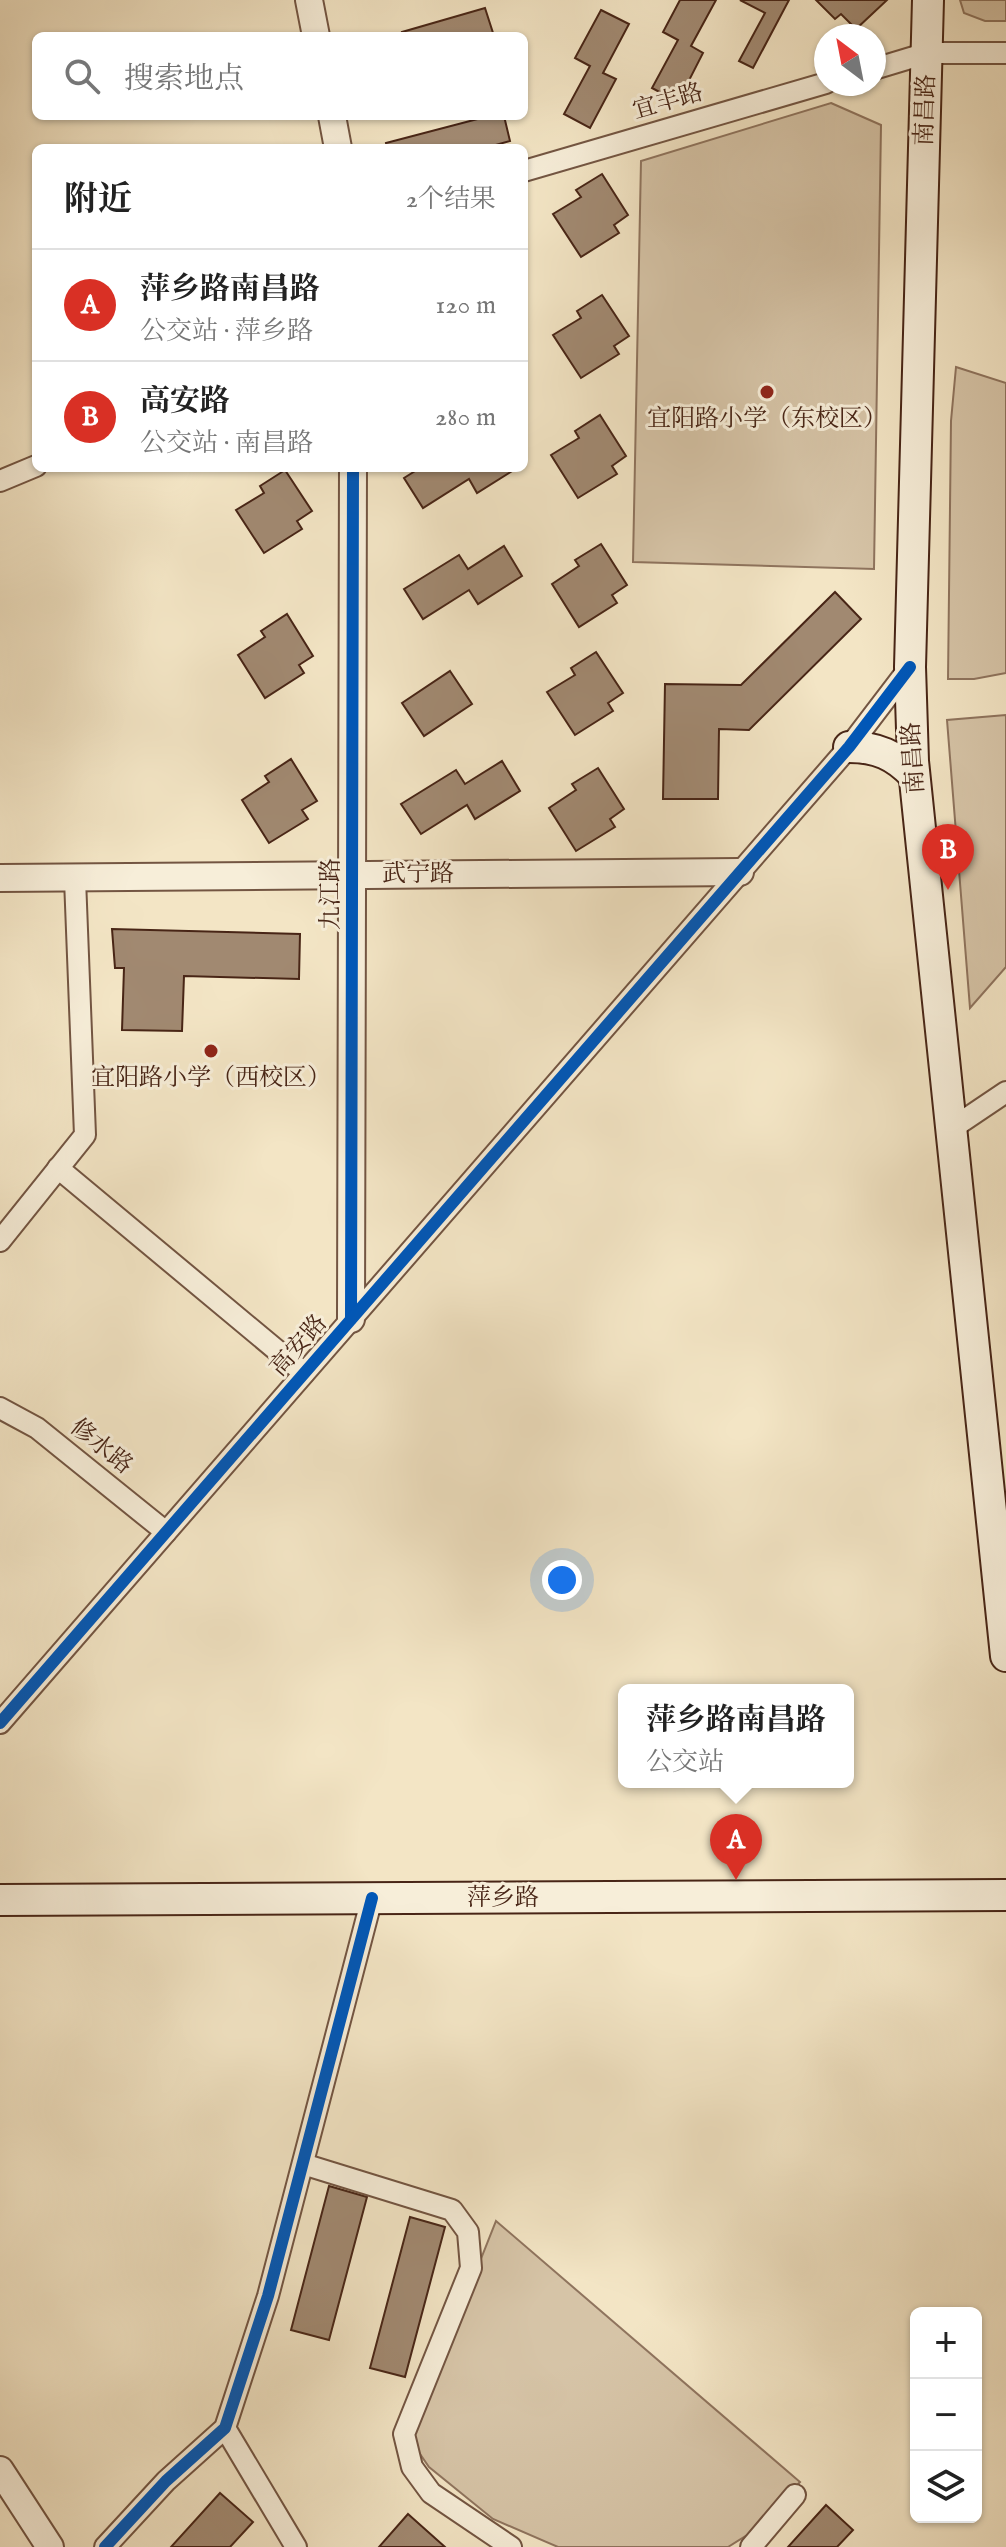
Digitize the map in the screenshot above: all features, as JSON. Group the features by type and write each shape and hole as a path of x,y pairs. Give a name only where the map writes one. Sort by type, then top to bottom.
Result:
{"main road":[{"name":"南昌路","path":"928,0 910,667 914,775 1006,1656"},
{"path":"849,747 885,752 900,760 914,775"},
{"name":"萍乡路","path":"0,1900 1006,1895"}],"street":[{"path":"309,0 315,32"},
{"path":"886,65 927,53 1006,53"},
{"name":"宜丰路","path":"528,170 814,86"},
{"path":"333,120 337,144"},
{"path":"0,481 32,468"},
{"name":"九江路","path":"351,1319 353,472"},
{"name":"高安路","path":"0,1723 849,747 910,667"},
{"name":"武宁路","path":"0,878 740,872"},
{"path":"0,1241 85,1135 75,879"},
{"path":"951,1129 1006,1092"},
{"path":"58,1168 304,1373"},
{"name":"修水路","path":"0,1408 37,1428 166,1532"},
{"path":"105,2547 166,2481 225,2428 268,2296 372,1898"},
{"path":"303,2164 452,2210 468,2232 471,2268 404,2434 412,2467 431,2493 511,2547"},
{"path":"225,2428 296,2547"},
{"path":"0,2470 50,2547"},
{"path":"751,2547 795,2495"}],"shaded area":[{"path":"960,0 1006,0 1006,21 985,21 964,13"},
{"path":"831,103 881,125 874,569 633,562 641,161"},
{"path":"956,367 1006,383 1006,673 974,679 948,679 951,421"},
{"path":"1006,715 1006,967 970,1008 947,720"},
{"path":"496,2221 800,2482 752,2532 728,2547 558,2547 493,2519 429,2467 418,2451 413,2430"}],"building":[{"path":"680,0 716,0 691,46 703,53 678,102 652,88 678,40 663,32"},
{"path":"740,0 789,0 753,68 739,61 765,13"},
{"path":"816,0 887,0 861,24 851,24 841,14 835,19"},
{"path":"485,8 493,32 402,32"},
{"path":"601,10 629,24 603,73 616,79 590,128 564,114 590,66 575,58"},
{"path":"474,120 505,120 510,141 499,144 386,143"},
{"path":"602,174 628,215 614,225 619,233 581,257 553,214 581,197 576,190"},
{"path":"602,295 629,336 614,346 619,354 581,378 553,335 581,318 577,311"},
{"path":"600,415 626,456 612,466 617,474 578,498 551,455 579,438 575,431"},
{"path":"286,472 312,511 297,521 302,529 264,553 236,510 264,493 260,486"},
{"path":"414,472 511,472 477,493 469,479 423,508 404,478"},
{"path":"601,544 627,585 612,595 617,603 579,627 552,584 579,566 575,560"},
{"path":"504,546 522,576 478,604 469,590 423,619 404,589 459,555 468,569"},
{"path":"835,592 861,619 749,730 719,729 718,799 663,799 665,684 741,685"},
{"path":"287,614 313,656 299,665 304,673 265,698 238,655 265,637 261,631"},
{"path":"596,652 623,693 608,703 613,711 575,735 547,692 575,675 571,668"},
{"path":"450,671 472,704 424,736 402,703"},
{"path":"291,759 317,801 302,810 308,819 269,843 242,800 269,782 265,776"},
{"path":"502,761 520,791 475,819 467,805 421,834 401,804 456,770 465,784"},
{"path":"598,768 624,809 610,819 615,827 576,851 549,808 576,790 572,784"},
{"path":"112,929 300,934 299,979 184,976 182,1031 122,1030 124,968 115,968"},
{"path":"329,2186 367,2197 329,2340 291,2330"},
{"path":"410,2217 445,2227 405,2377 370,2368"},
{"path":"220,2493 253,2522 230,2547 171,2547"},
{"path":"826,2505 853,2530 837,2547 788,2547"},
{"path":"408,2514 445,2547 379,2547"}],"cycle path":[{"path":"351,1319 353,472"},
{"path":"0,1723 849,747 910,667"},
{"path":"105,2547 166,2481 225,2428 268,2296 372,1898"}],"place":[{"name":"宜阳路小学（东校区）","path":"767,392"},
{"name":"高安路","path":"948,890"},
{"name":"宜阳路小学（西校区）","path":"211,1051"},
{"name":"萍乡路南昌路","path":"736,1880"}]}
